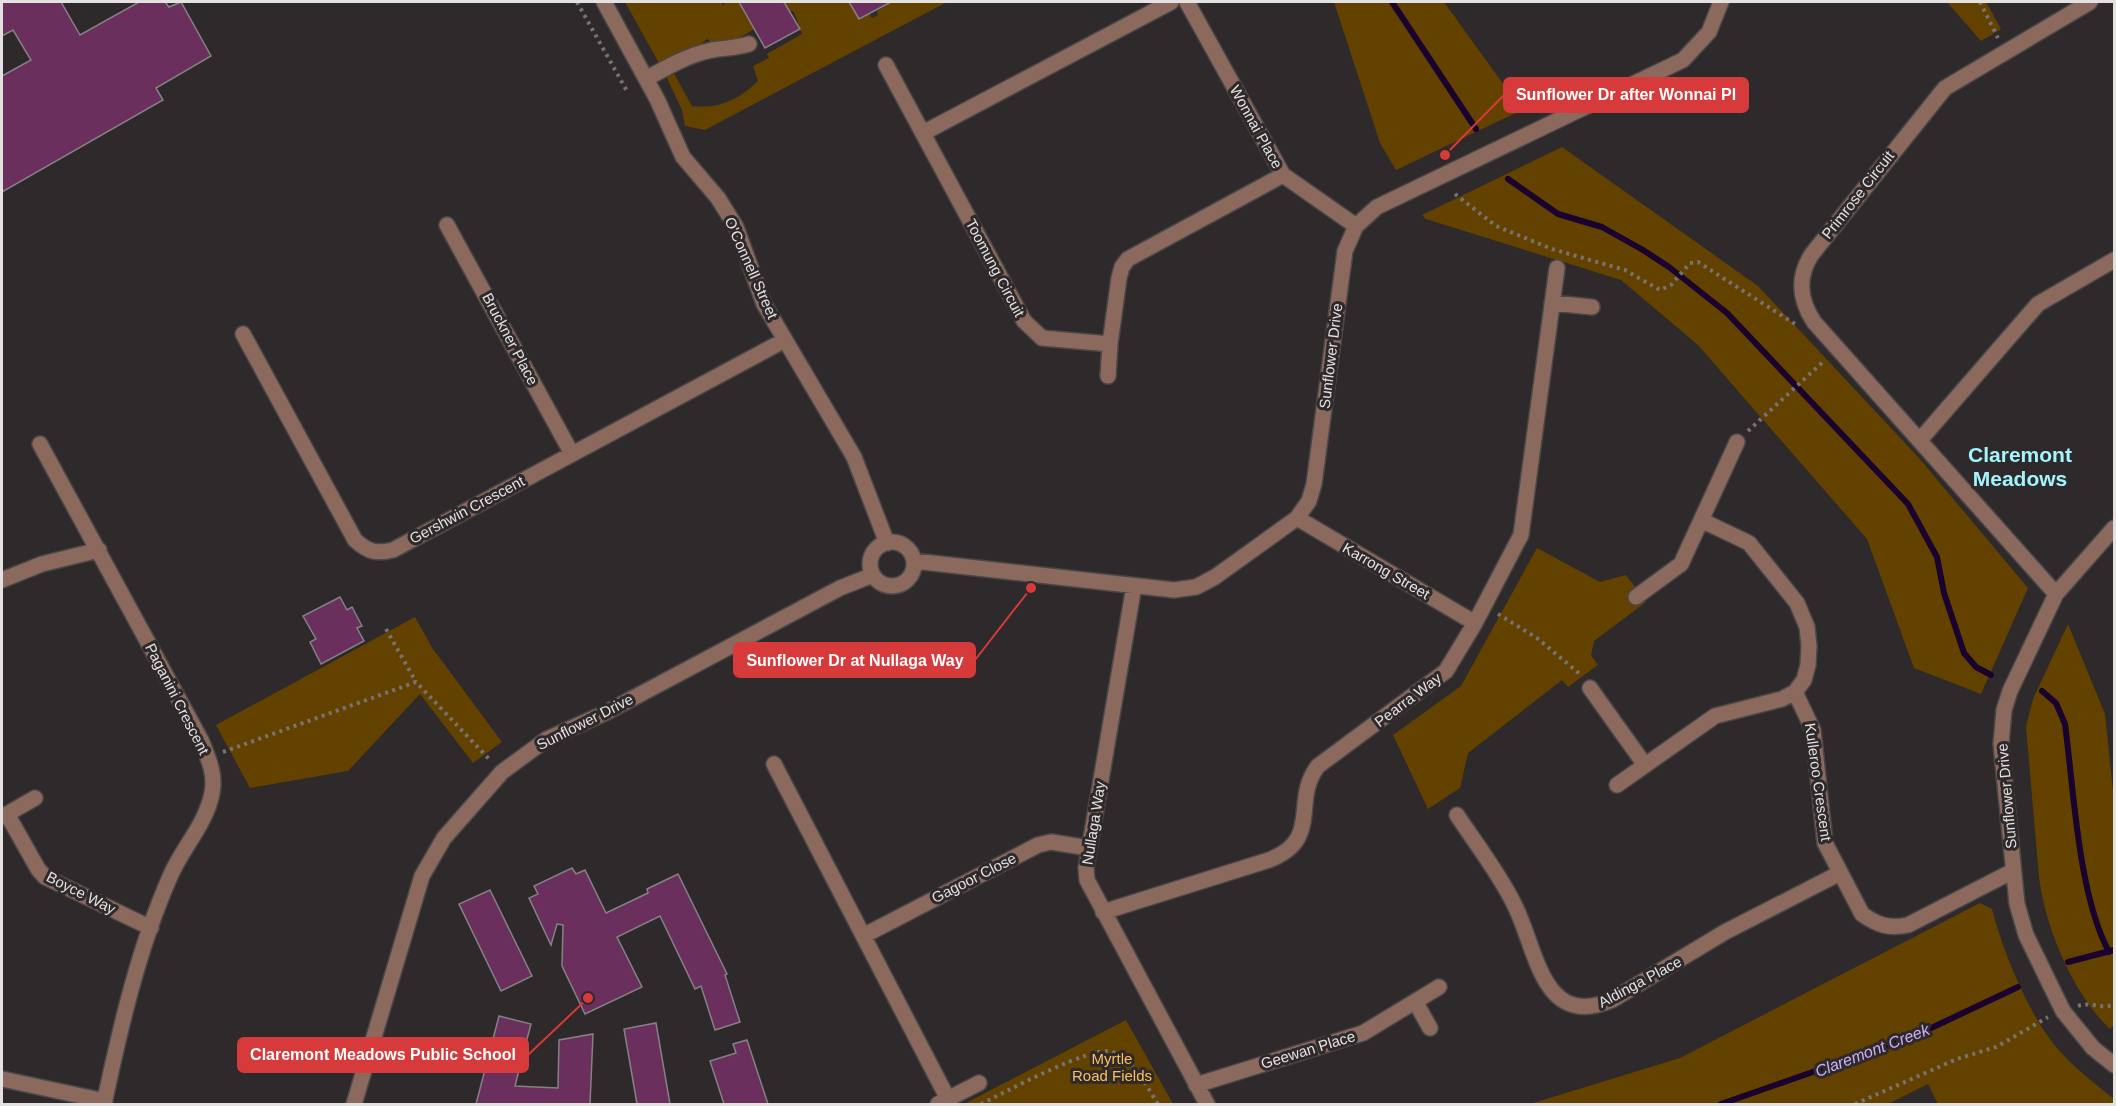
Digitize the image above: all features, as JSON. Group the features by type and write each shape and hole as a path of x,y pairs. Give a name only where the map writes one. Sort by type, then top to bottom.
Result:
{"street":[{"name":"O'Connell Street","path":"604,2 646,79 683,157 718,198 735,227 756,285 785,340 854,457 887,543"},
{"path":"923,133 1171,2"},
{"name":"Wonnai Place","path":"1187,2 1283,175 1356,226"},
{"name":"Sunflower Drive","path":"914,561 1174,590 1196,587 1215,577 1297,518 1309,501 1314,484 1345,251 1356,226 1377,207 1683,60 1709,32 1721,2"},
{"name":"Primrose Circuit","path":"2056,594 1814,322 1803,302 1802,274 1812,254 1934,99 1950,84 2090,2"},
{"path":"646,79 686,58 749,44"},
{"name":"Toomung Circuit","path":"886,65 1020,315 1032,331 1042,338 1054,341 1110,344"},
{"path":"1108,376 1119,278 1122,267 1128,259 1283,175"},
{"name":"Bruckner Place","path":"447,225 572,454"},
{"path":"1920,440 2038,304 2115,260"},
{"name":"Pearra Way","path":"1103,912 1269,860 1292,849 1302,828 1310,776 1318,766 1446,671 1485,606 1521,535 1557,268"},
{"path":"1552,303 1592,307"},
{"name":"Gershwin Crescent","path":"243,334 355,540 371,552 393,550 785,340"},
{"path":"1636,597 1680,564 1737,442"},
{"name":"Paganini Crescent","path":"40,444 99,550 208,757 214,784 201,825 168,880 151,928 129,998 104,1103"},
{"name":"Karrong Street","path":"1297,518 1475,623"},
{"path":"1617,785 1716,716 1769,704 1795,692 1804,680 1809,656 1807,627 1800,609 1749,543 1702,521"},
{"name":"Sunflower Drive","path":"2115,528 2056,594 2010,691 2004,710 2001,744 2013,871 2026,934 2063,1011 2093,1048 2115,1065"},
{"path":"887,543 901,544 908,548 914,561 913,574 909,580 897,586 883,585 870,569 872,555 880,545 887,543"},
{"path":"2,580 42,564 99,550"},
{"name":"Sunflower Drive","path":"354,1104 414,895 425,868 444,838 502,772 548,739 605,714 840,588 873,575"},
{"name":"Nullaga Way","path":"1134,586 1089,848 1087,880 1207,1104"},
{"path":"1590,688 1645,765"},
{"name":"Kulleroo Crescent","path":"1795,692 1811,722 1823,837 1862,914 1871,921 1889,928 1908,926 2013,871"},
{"path":"774,764 865,935 943,1102 979,1083"},
{"name":"Boyce Way","path":"35,798 4,815 45,877 151,928"},
{"name":"Aldinga Place","path":"1457,815 1513,902 1535,959 1549,987 1559,998 1578,1006 1594,1007 1612,1000 1682,961 1725,932 1840,873"},
{"name":"Gagoor Close","path":"865,935 1038,845 1051,842 1089,848"},
{"name":"Geewan Place","path":"1196,1085 1363,1033 1439,987"},
{"path":"1416,1003 1430,1028"},
{"path":"2,1079 104,1103"}],"path":[{"path":"578,2 628,93"},
{"path":"1980,2 2005,52"},
{"path":"1455,194 1496,226 1552,249 1625,270 1659,290 1671,285 1690,263 1698,262 1795,324"},
{"path":"1737,442 1825,360"},
{"path":"1485,606 1536,638 1576,669 1590,688"},
{"path":"386,629 416,682 489,759"},
{"path":"208,757 416,682"},
{"path":"1855,1104 1957,1059 1996,1047 2063,1011 2083,1004 2106,1008 2115,1004"},
{"path":"981,1104 1083,1055 1103,1050 1114,1052 1128,1062 1158,1104"}],"green space":[{"path":"625,2 721,2 723,6 725,2 739,2 754,29 738,39 715,45 707,39 696,48 660,65"},
{"path":"785,2 849,2 859,19 869,13 872,18 878,15 877,11 889,4 888,2 947,2 705,130 685,126 682,110 665,74 672,70 692,106 711,106 736,98 758,81 753,66 769,58 767,54 802,34 794,12 789,10"},
{"path":"1334,2 1444,2 1522,110 1396,170 1380,143"},
{"path":"1947,2 1986,2 2001,29 1981,41"},
{"path":"1562,147 1758,286 1919,458 2028,588 1981,694 1914,668 1867,539 1698,345 1621,280 1426,219 1422,215"},
{"path":"1537,548 1600,582 1626,575 1646,602 1594,641 1591,655 1598,665 1568,687 1562,680 1468,753 1460,788 1428,809 1393,735 1461,686"},
{"path":"415,617 433,649 502,742 473,763 420,694 348,771 250,788 216,725"},
{"path":"2068,624 2105,714 2114,801 2114,1025 2110,1029 2084,998 2063,959 2047,917 2039,877 2026,727 2033,699"},
{"path":"1980,903 1992,909 2003,944 2026,1000 2046,1033 2069,1061 2114,1099 2114,1104 1938,1104 1928,1084 1888,1104 1530,1104 1680,1058"},
{"name":"Myrtle Road Fields","path":"1126,1020 1173,1104 964,1104"}],"building":[{"path":"2,2 61,2 80,35 139,2 165,2 169,7 181,2 211,56 156,88 163,100 2,192 2,76 31,60 13,30 2,36"},
{"path":"739,2 784,2 800,29 765,48"},
{"path":"849,2 891,2 859,19"},
{"path":"340,597 347,610 352,607 362,626 357,628 364,641 321,664 310,642 316,639 303,616"},
{"path":"572,868 576,874 585,870 606,913 648,893 647,889 678,874 727,974 725,975 740,1022 715,1030 701,986 695,989 660,916 617,937 642,987 585,1014 562,966 563,925 557,924 551,945 529,898 538,894 534,886"},
{"path":"490,890 532,976 501,991 459,904"},
{"path":"499,1016 531,1024 526,1043 519,1046 525,1046 515,1086 558,1088 559,1040 593,1034 590,1104 476,1104"},
{"path":"656,1023 670,1104 637,1104 624,1029"},
{"path":"747,1040 768,1104 724,1104 710,1061 736,1053 733,1044"}],"waterway":[{"path":"1392,2 1476,129"},
{"path":"1508,179 1558,214 1602,227 1643,250 1669,267 1727,313 1908,504 1937,557 1944,593 1964,653 1976,667 1991,675"},
{"path":"2042,691 2056,703 2065,724 2084,872 2090,901 2109,952"},
{"name":"Claremont Creek","path":"2068,962 2114,950"},
{"name":"Claremont Creek","path":"1721,1104 1910,1038 2018,987"}],"place":[{"name":"Sunflower Dr after Wonnai Pl","path":"1445,155"},
{"name":"Sunflower Dr at Nullaga Way","path":"1031,588"},
{"name":"Claremont Meadows Public School","path":"588,998"}],"district":[{"name":"Claremont Meadows","path":"2020,467"}]}
